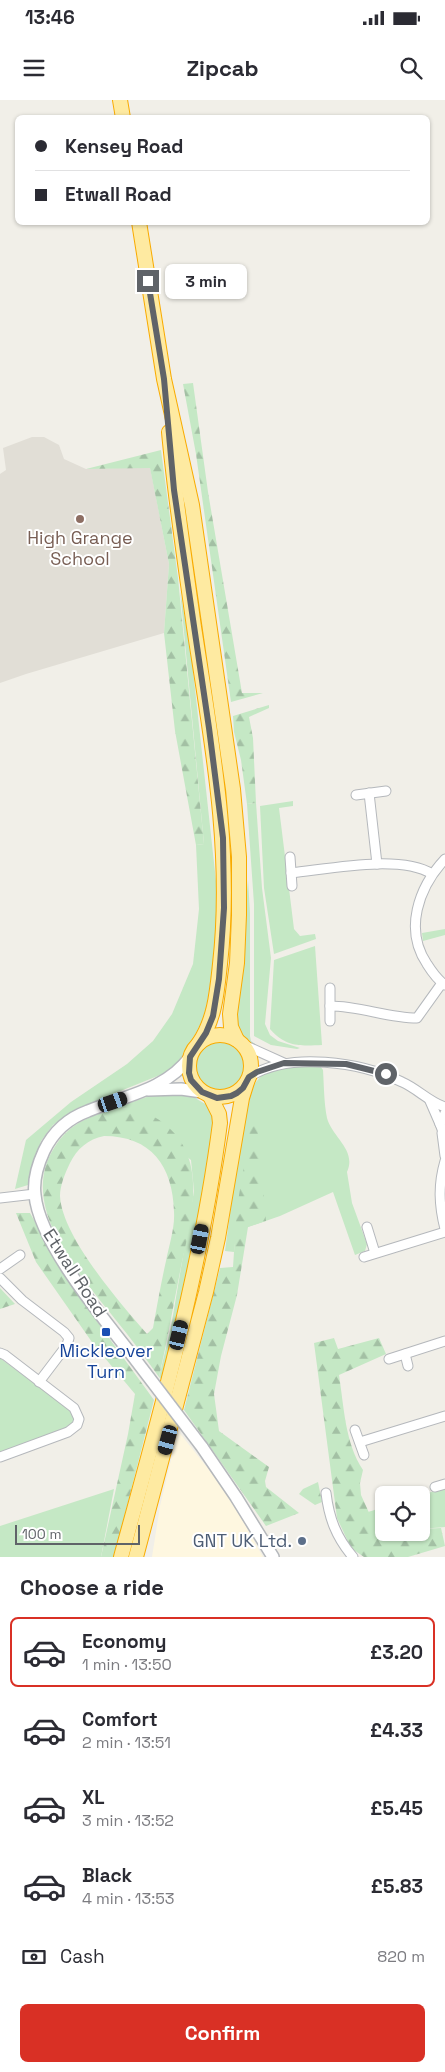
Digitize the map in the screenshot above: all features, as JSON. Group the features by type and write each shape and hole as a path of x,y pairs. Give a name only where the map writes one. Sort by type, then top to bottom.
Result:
{"highway":[{"path":"120,100 122,115"},
{"path":"136,1557 206,1292 218,1238 240,1106 251,1063 247,1050 231,1026 230,1014 237,963 239,915 239,857 233,789 190,496 164,379 139,225"},
{"path":"121,1557 170,1368 201,1232 220,1123 219,1114 206,1094 191,1080 188,1065 190,1057 210,1025 219,979 224,908 223,838 210,732 174,490 164,379"},
{"path":"199,1043 214,1035 226,1035 240,1042"},
{"path":"206,1094 224,1098 231,1096 243,1088 248,1080"},
{"path":"143,1557 148,1514"}],"street":[{"path":"356,795 386,791"},
{"path":"369,793 377,864"},
{"path":"290,857 292,886"},
{"path":"330,1006 348,1006 406,1018 417,1018 444,984 428,966 419,950 414,930 420,901 432,874 445,859"},
{"path":"291,873 377,864 420,867 432,874"},
{"path":"330,988 330,1021"},
{"path":"240,1042 284,1063"},
{"name":"Etwall Road","path":"190,1057 175,1074 147,1090 85,1112 70,1120 58,1130 42,1156 36,1177 35,1194 40,1216 50,1237 82,1290 202,1447 274,1557"},
{"path":"248,1080 257,1072 284,1063 346,1064 366,1068 404,1082 430,1101 445,1107"},
{"name":"Etwall Road","path":"147,1090 181,1089 206,1094"},
{"path":"430,1101 442,1131 445,1156"},
{"path":"442,1131 445,1113"},
{"path":"364,1257 445,1230 440,1211 439,1195 445,1161"},
{"path":"0,1198 35,1194"},
{"path":"367,1227 375,1253"},
{"path":"0,1269 20,1255"},
{"path":"0,1278 22,1300 64,1332 69,1338 67,1345 39,1382"},
{"path":"389,1359 445,1341"},
{"path":"0,1353 6,1355 76,1410 79,1419 77,1425 63,1434 0,1458"},
{"path":"405,1354 408,1366"},
{"path":"360,1442 445,1416"},
{"path":"355,1430 364,1456"},
{"path":"435,1487 445,1484"},
{"path":"326,1493 328,1513 332,1526 353,1557"}],"shaded area":[{"name":"High Grange School","path":"32,437 44,437 59,445 64,459 86,469 150,467 169,564 164,633 0,683 0,474 6,470 3,448"},
{"path":"178,1431 226,1491 263,1557 152,1557 160,1506"}],"green space":[{"path":"193,383 208,492 242,693 263,693 231,702 196,454 183,384"},
{"path":"161,450 178,578 204,844 196,845 175,731 164,633 169,564 150,468 86,469"},
{"path":"180,590 191,652 216,881 216,934 205,1014 179,1061 165,1073 76,1109 53,1125 41,1141 28,1185 15,1189 26,1140 71,1102 127,1064 153,1041 172,1014 193,964 199,909 196,845 204,844"},
{"path":"269,705 269,708 249,717 253,738 256,803 247,804 241,760 234,732 233,716"},
{"path":"293,801 293,806 279,808 294,929 300,936 315,934 316,939 274,954 264,888 260,806"},
{"path":"256,803 262,888 271,958 265,1024 270,1035 278,1041 300,1048 297,1049 271,1045 254,1036 254,904 247,804"},
{"path":"248,880 250,913 250,1036 251,1041 263,1050 244,1039 236,1019"},
{"path":"445,929 445,935 423,941 422,933"},
{"path":"315,946 322,1045 293,1044 282,1039 270,1029 274,960"},
{"path":"215,1042 225,1042 238,1049 245,1062 245,1072 238,1085 225,1092 215,1092 206,1088 199,1081 195,1072 195,1062 199,1053 206,1046"},
{"path":"286,1066 320,1066 323,1070 327,1118 349,1157 347,1172 352,1203 367,1244 365,1251 355,1255 333,1192 280,1216 248,1227 236,1234 234,1252 225,1251 248,1091 263,1074"},
{"path":"158,1093 170,1093 195,1098 207,1105 213,1115 214,1129 200,1209 163,1381 159,1377 171,1327 194,1191 191,1160 127,1108 104,1112"},
{"path":"127,1108 144,1112 168,1127 181,1142 189,1159 193,1177 193,1196 188,1235 159,1377 71,1262 58,1240 48,1217 43,1194 45,1171 54,1148 60,1139 85,1119 105,1112","holes":["98,1137 120,1137 135,1141 147,1148 156,1157 164,1168 173,1196 173,1230 153,1328 147,1334 94,1269 82,1250 63,1212 60,1196 66,1171 80,1149"]},
{"path":"257,1122 266,1221 248,1227 237,1295 221,1356 214,1394 219,1431 269,1467 265,1481 266,1487 299,1513 266,1526 184,1410 220,1268 233,1267 237,1207 251,1124"},
{"path":"16,1213 30,1213 72,1287 154,1400 114,1557 101,1557 135,1394 94,1345 36,1262"},
{"path":"0,1288 15,1304 0,1309"},
{"path":"334,1338 338,1349 379,1338 386,1354 339,1375 349,1437 352,1448 363,1470 360,1483 361,1495 375,1526 375,1541 430,1541 430,1529 441,1528 445,1546 408,1557 364,1557 351,1548 337,1518 314,1343"},
{"path":"0,1358 71,1411 76,1417 72,1426 0,1453"},
{"path":"318,1482 322,1502 315,1505 299,1494 303,1489"},
{"path":"445,1488 445,1527 430,1528 430,1492"},
{"path":"114,1489 101,1557 0,1557 0,1526"},
{"path":"375,1510 375,1526 372,1522 368,1512"}],"place":[{"name":"High Grange School","path":"80,519"},
{"name":"Mickleover Turn","path":"106,1332"},
{"name":"GNT UK Ltd.","path":"302,1541"}],"route":[{"path":"148,281 164,379 174,490 223,838 224,908 219,979 210,1025 193,1049 190,1057 188,1065 191,1080 202,1092 217,1098 224,1098 237,1093 243,1088 249,1077 257,1072 284,1063 346,1064 386,1074"}]}
